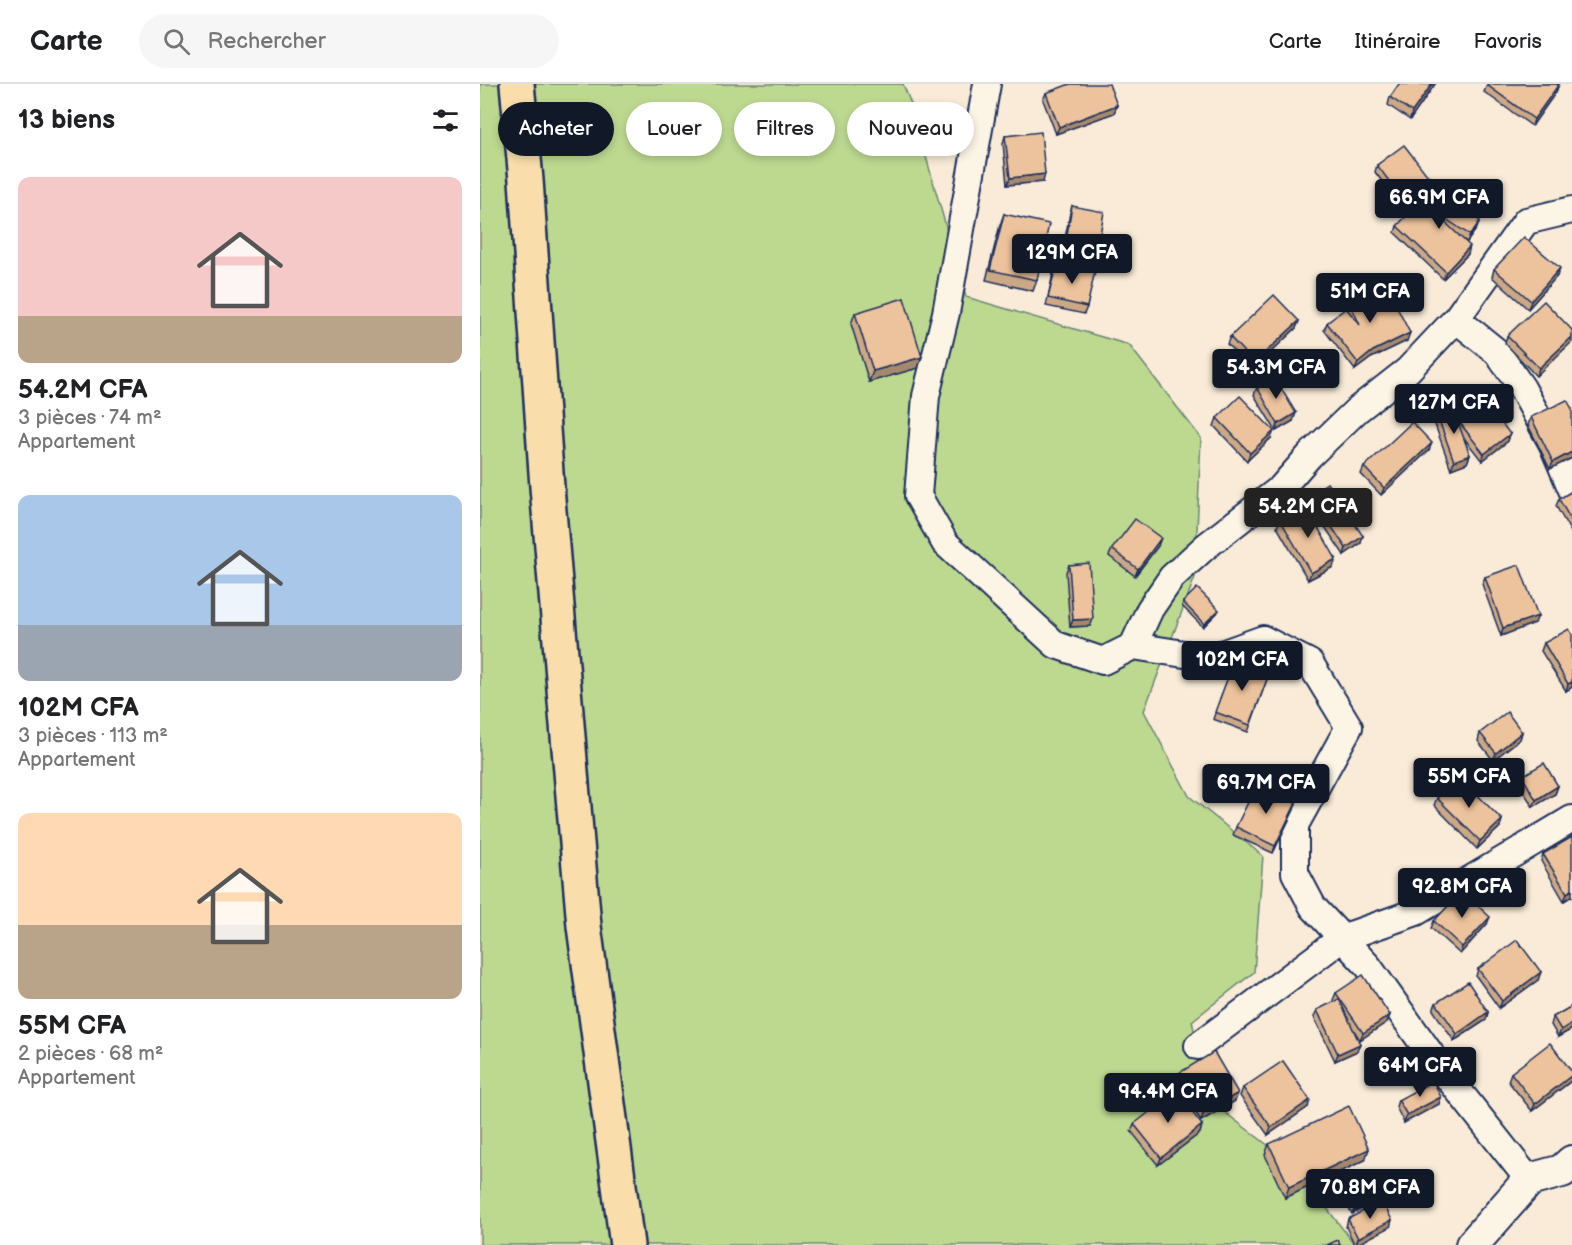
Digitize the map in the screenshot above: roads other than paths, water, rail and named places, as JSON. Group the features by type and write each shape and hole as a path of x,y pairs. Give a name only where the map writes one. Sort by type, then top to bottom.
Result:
{"highway":[{"path":"517,84 526,180 546,487 584,926 627,1245"}],"street":[{"path":"987,84 946,313 926,396 918,496 945,543 1056,645 1102,661 1133,646 1210,658 1263,639 1310,663 1349,727 1295,825 1295,873 1313,907 1368,966 1439,1066 1529,1180"},
{"path":"1133,646 1150,609 1172,577 1205,547 1281,488 1310,455 1357,410 1408,370 1456,319 1526,221 1572,210"},
{"path":"1456,319 1497,352 1522,388 1552,443 1572,490"},
{"path":"1198,1046 1342,938 1416,912 1572,819"},
{"path":"1472,1245 1529,1180 1562,1172 1572,1161"}]}
